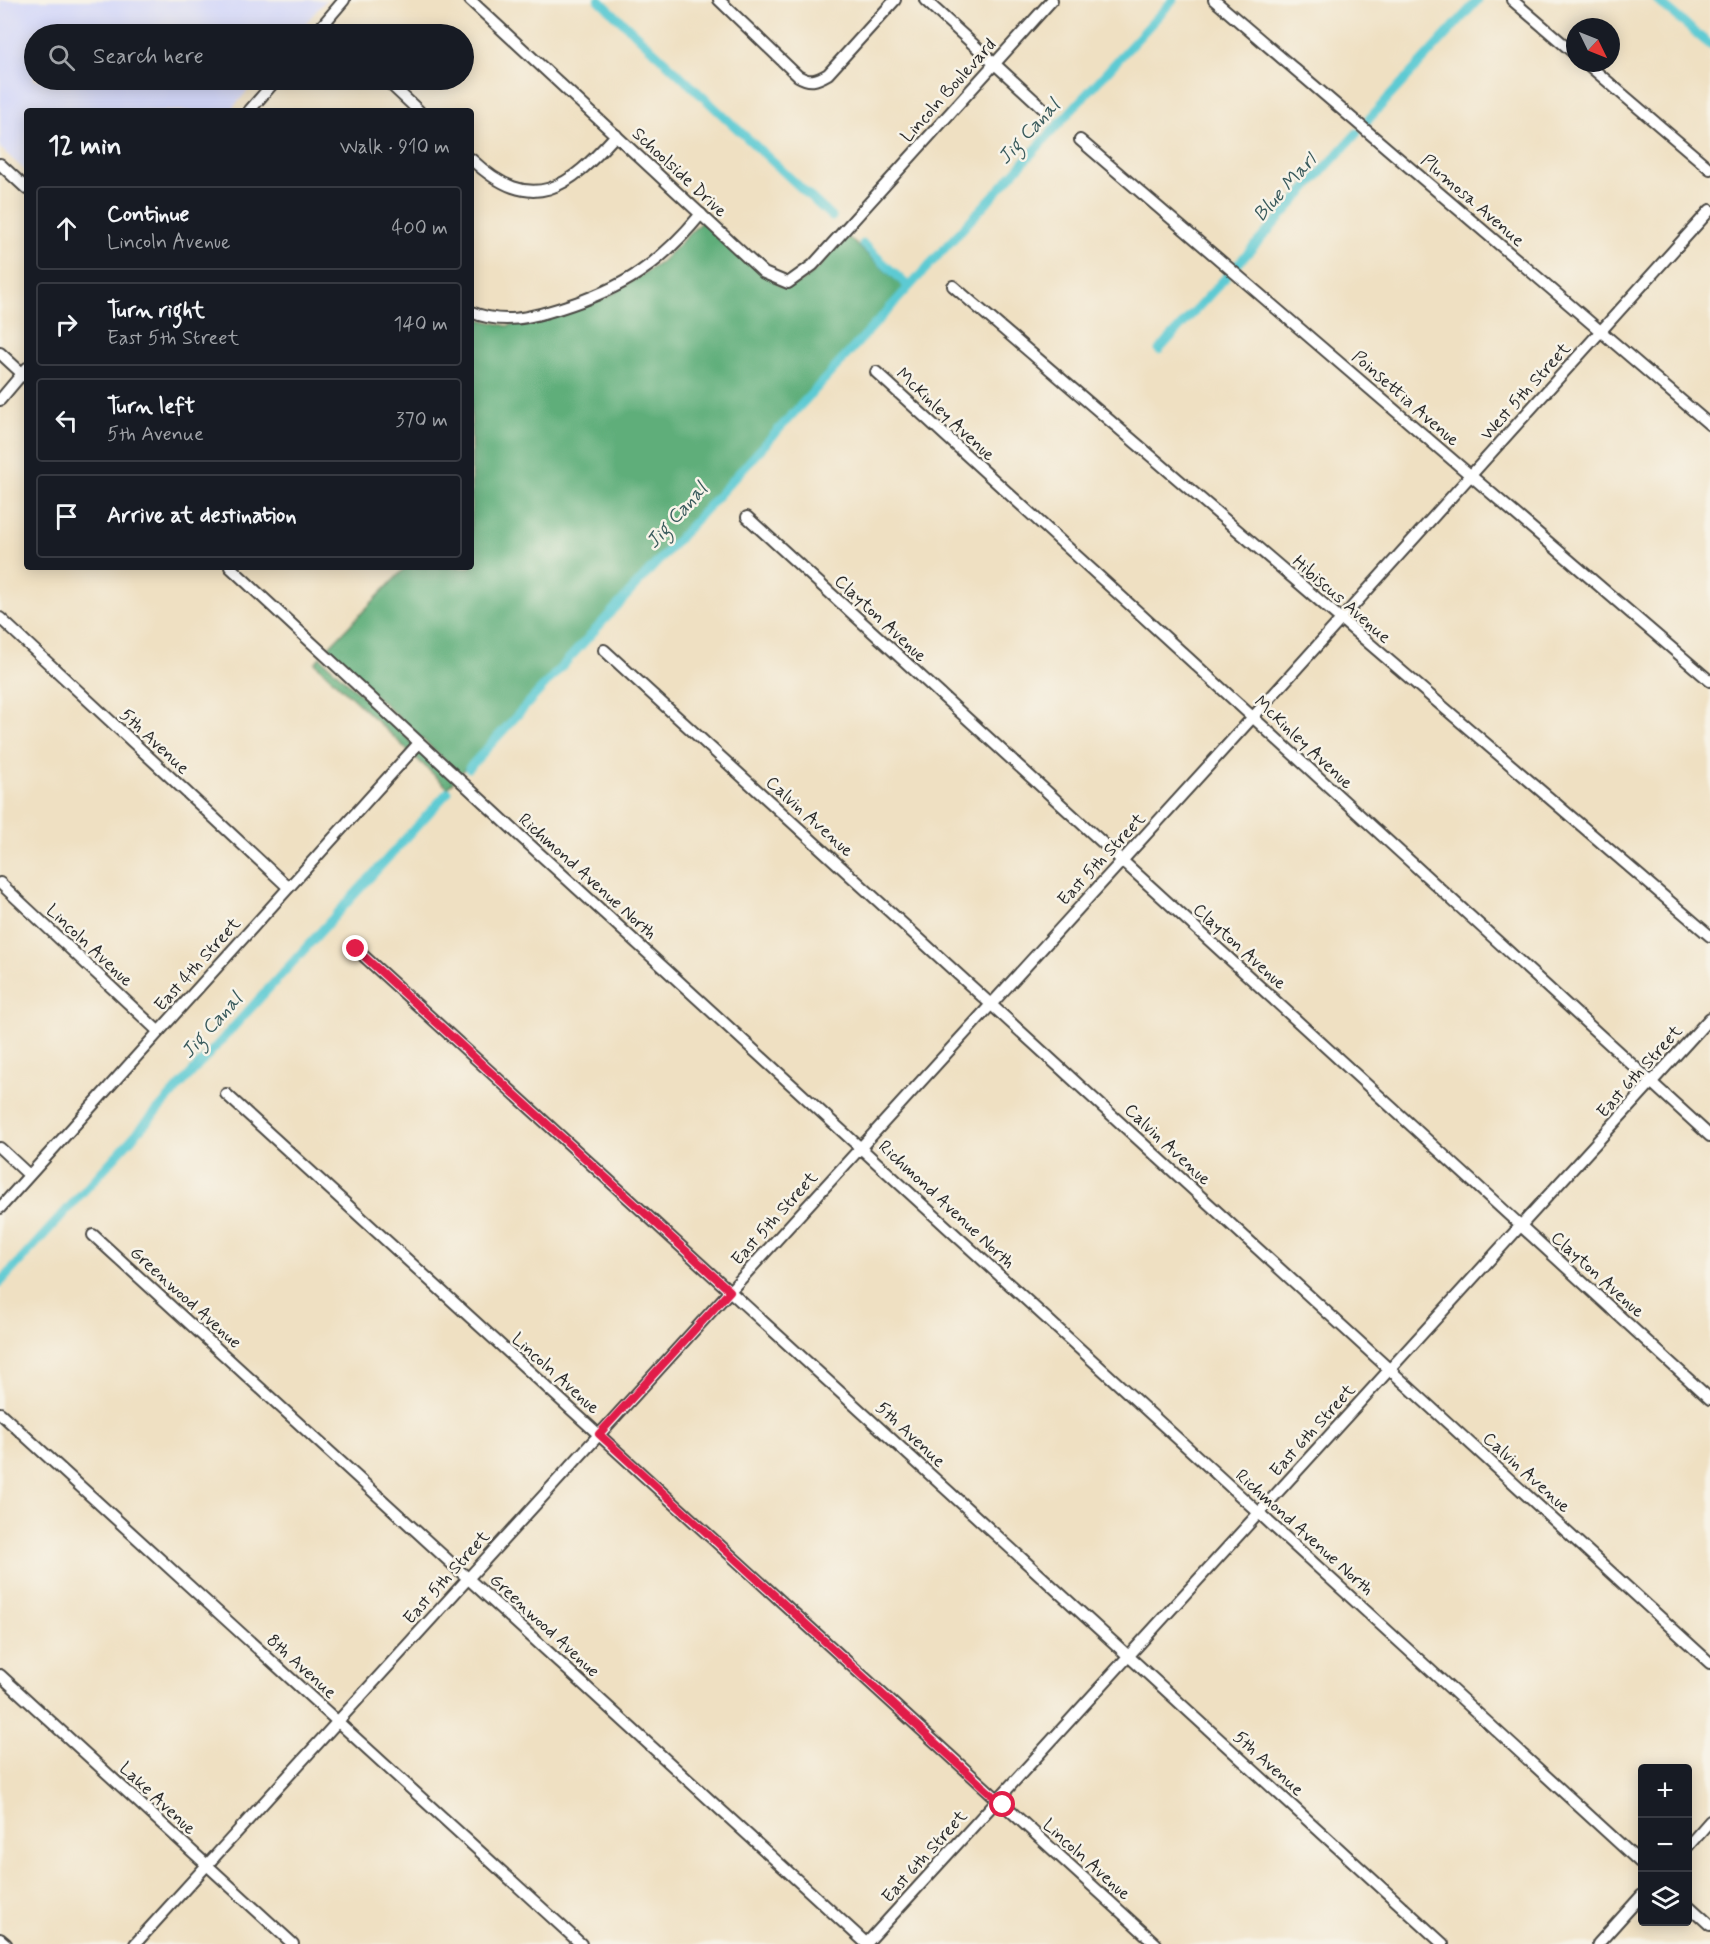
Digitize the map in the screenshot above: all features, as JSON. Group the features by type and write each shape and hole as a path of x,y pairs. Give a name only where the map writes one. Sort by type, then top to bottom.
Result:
{"street":[{"path":"325,23 344,0"},
{"name":"Schoolside Drive","path":"470,0 765,273 788,283 813,265 869,203"},
{"path":"719,0 798,76 807,81 814,81 828,74 895,0"},
{"path":"925,0 1047,111"},
{"name":"Lincoln Boulevard","path":"869,203 1052,0"},
{"name":"Plumosa Avenue","path":"1214,0 1710,425"},
{"path":"1512,0 1566,46"},
{"path":"1597,72 1710,169"},
{"path":"252,108 267,90"},
{"path":"397,90 416,108"},
{"path":"474,161 501,183 522,190 543,190 573,178 616,135"},
{"name":"Poinsettia Avenue","path":"1080,140 1710,681"},
{"path":"0,164 24,186"},
{"name":"West 5th Street","path":"1340,620 1710,210"},
{"path":"474,313 502,321 518,320 599,296 636,277 660,258 701,214"},
{"name":"Hibiscus Avenue","path":"953,286 1710,936"},
{"path":"0,353 24,372"},
{"name":"McKinley Avenue","path":"876,372 1710,1136"},
{"path":"0,400 24,374"},
{"name":"Clayton Avenue","path":"747,517 1710,1399"},
{"name":"Richmond Avenue North","path":"233,570 1638,1860"},
{"name":"5th Avenue","path":"0,618 288,887"},
{"name":"East 5th Street","path":"135,1944 1340,620"},
{"name":"Calvin Avenue","path":"604,650 1710,1663"},
{"name":"East 4th Street","path":"0,1208 419,743"},
{"name":"Lincoln Avenue","path":"0,883 158,1031"},
{"name":"5th Avenue","path":"356,949 1443,1944"},
{"name":"East 6th Street","path":"866,1944 1710,1018"},
{"name":"Lincoln Avenue","path":"226,1094 1156,1944"},
{"path":"0,1148 29,1175"},
{"name":"Greenwood Avenue","path":"93,1235 866,1944"},
{"name":"8th Avenue","path":"0,1413 581,1944"},
{"name":"Lake Avenue","path":"0,1675 293,1944"},
{"path":"1692,1841 1710,1821"},
{"path":"1598,1944 1638,1899"},
{"path":"1692,1909 1710,1925"},
{"path":"0,1939 6,1944"}],"shaded area":[{"path":"0,0 326,0 305,24 24,24 24,90 248,90 233,108 24,108 24,169 0,148"}],"green space":[{"path":"702,221 780,286 790,286 799,283 817,269 846,235 909,292 460,774 326,650 403,570 474,570 474,318 507,326 576,308 609,296 660,263"},
{"path":"320,657 454,781 448,788 315,663"}],"waterway":[{"name":"Jig Canal","path":"599,0 832,217"},
{"name":"Jig Canal","path":"909,287 1173,0"},
{"name":"Blue Marl","path":"1367,121 1478,0"},
{"path":"1657,0 1710,45"},
{"name":"Blue Marl","path":"1237,265 1357,133"},
{"name":"Jig Canal","path":"469,768 909,287 863,244"},
{"name":"Blue Marl","path":"1159,350 1227,276"},
{"name":"Jig Canal","path":"0,1283 448,792"}],"route":[{"path":"356,949 730,1291 599,1434 1003,1805"}]}
